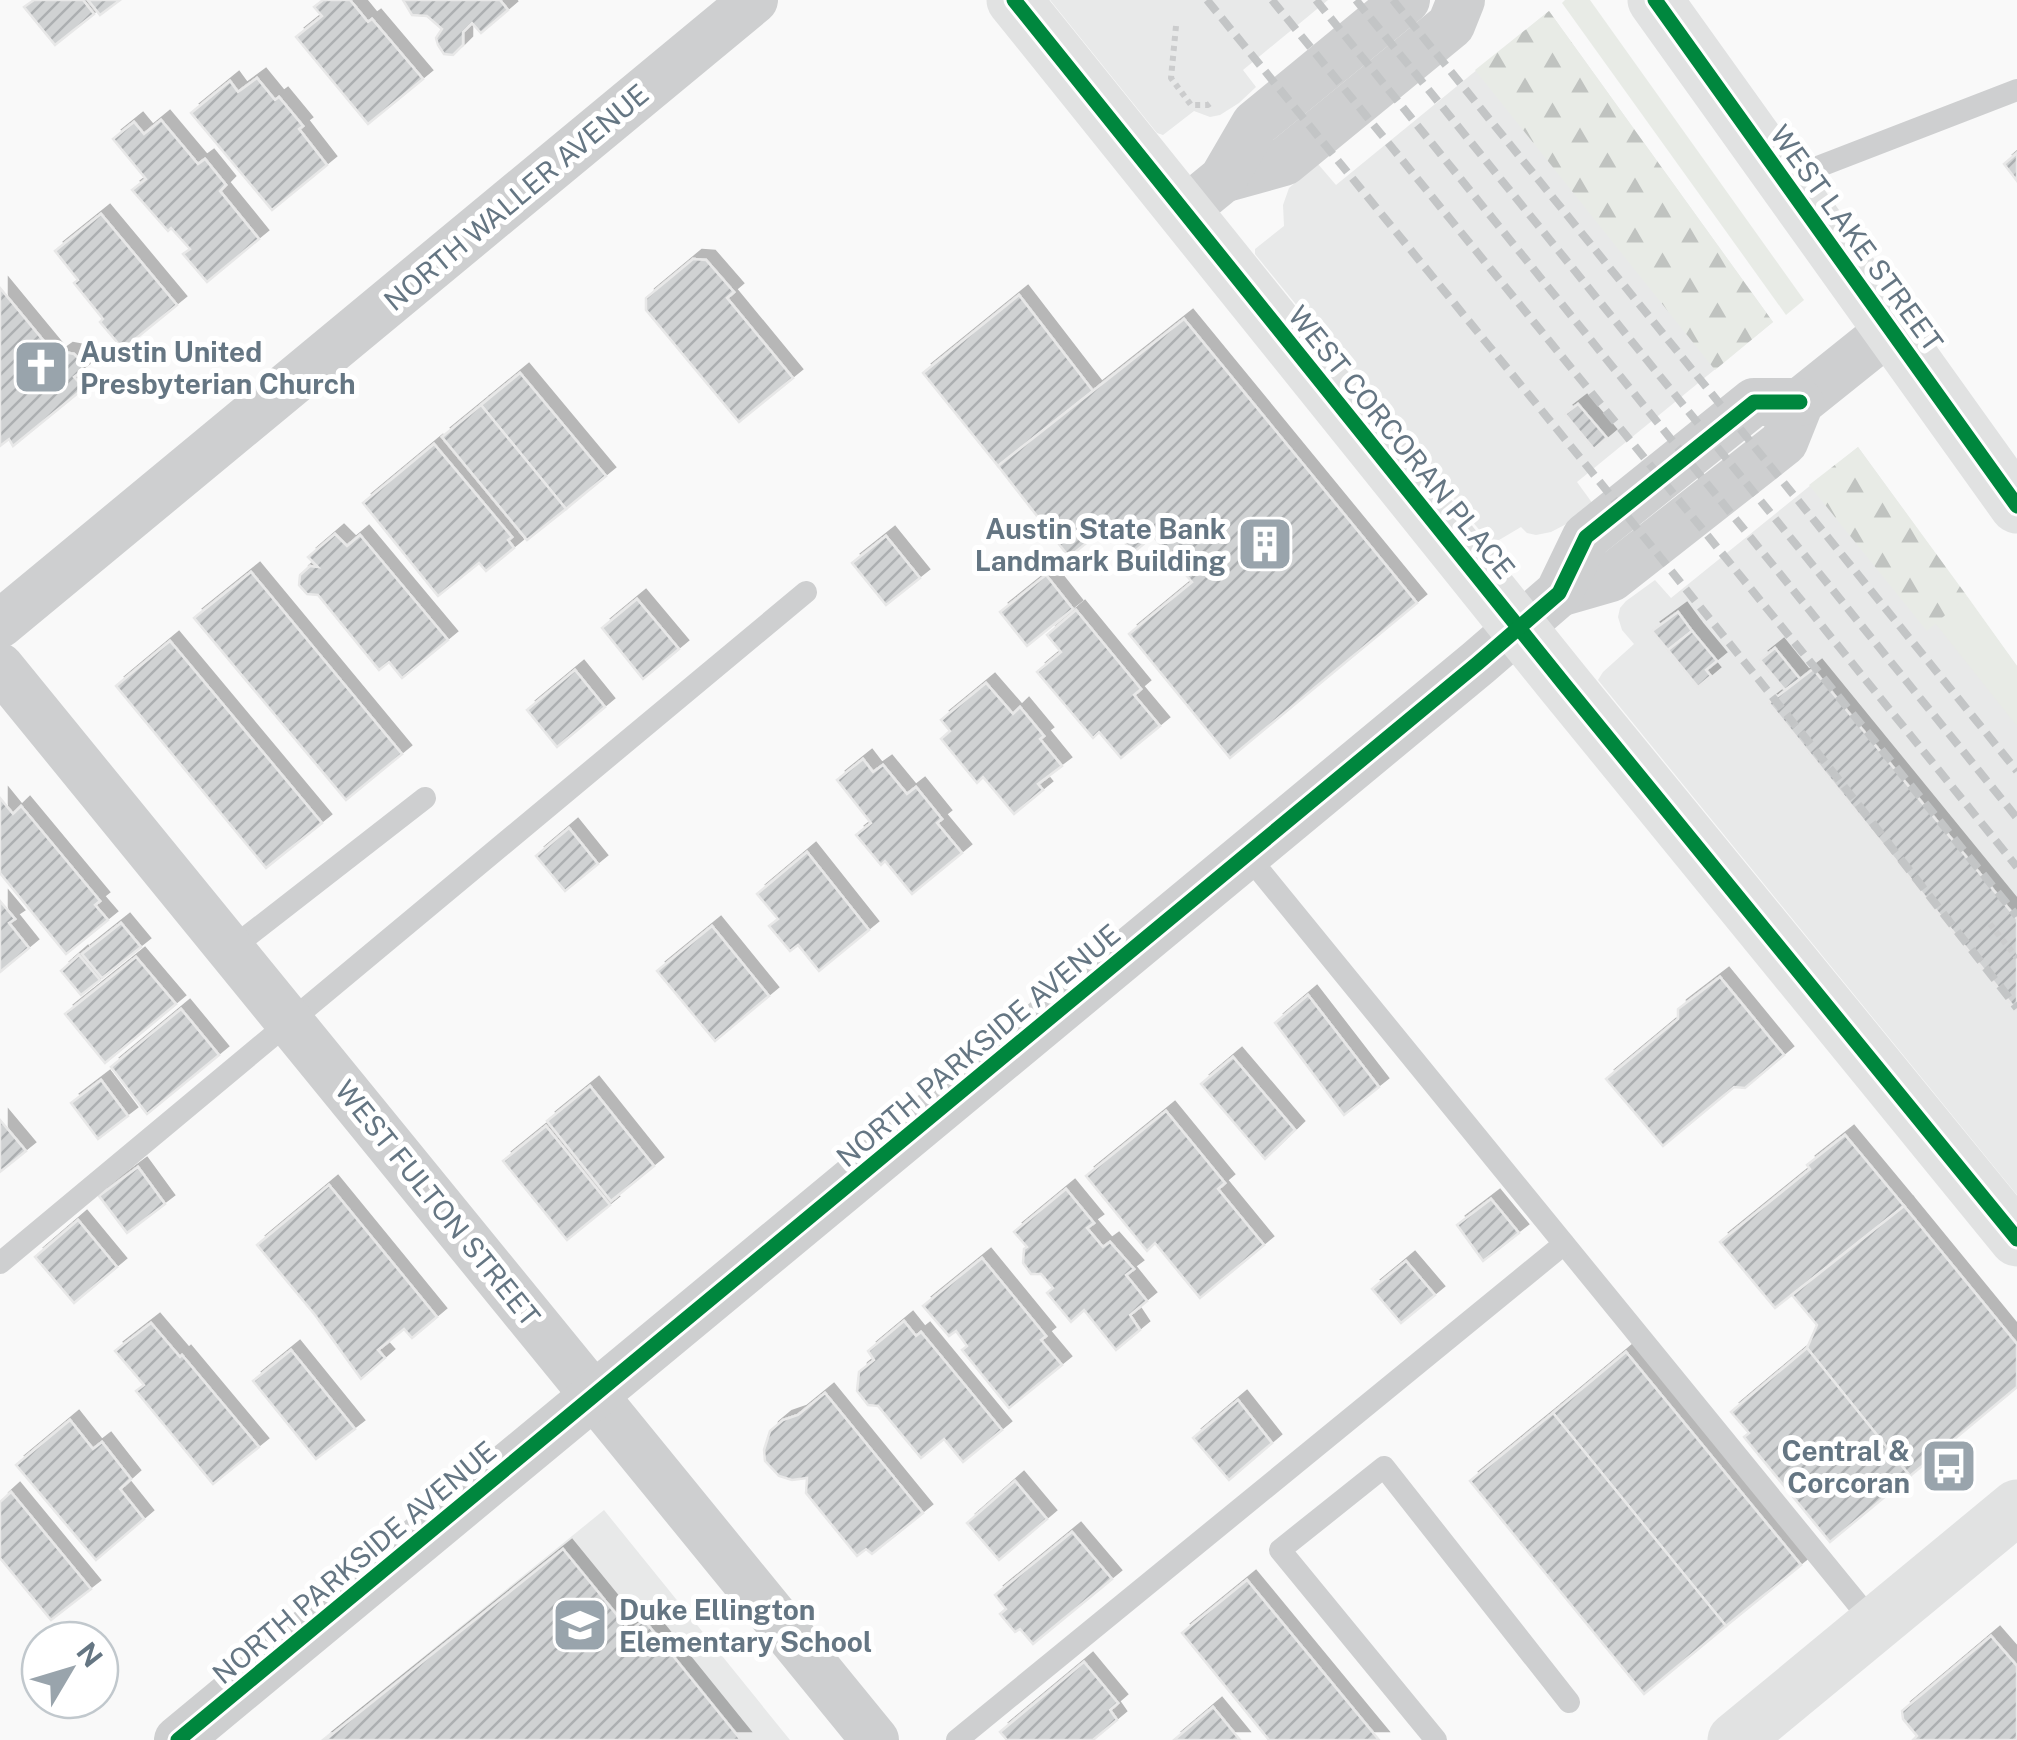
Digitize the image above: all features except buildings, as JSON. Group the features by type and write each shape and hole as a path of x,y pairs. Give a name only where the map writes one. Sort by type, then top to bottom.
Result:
{"street":[{"name":"NORTH WALLER AVENUE","path":"0,624 754,0"},
{"name":"WEST CORCORAN PLACE","path":"1014,0 1204,195 1539,610 2017,1239"},
{"path":"1204,195 1255,124 1406,0"},
{"path":"1204,195 1284,162 1451,25 1460,0"},
{"name":"WEST LAKE STREET","path":"1655,0 2017,506"},
{"name":"NORTH PARKSIDE AVENUE","path":"178,1740 1539,610 1586,537 1754,402 1800,402 1892,329"},
{"name":"WEST FULTON STREET","path":"0,666 875,1740"},
{"path":"1735,1740 2017,1507"}],"lane":[{"path":"1784,180 2017,90"},
{"path":"0,1263 806,592"},
{"path":"231,949 425,798"},
{"path":"1247,855 1875,1624"},
{"path":"957,1740 1564,1244"},
{"path":"1436,1740 1280,1550 1384,1467 1569,1702"}],"path":[{"path":"1176,26 1172,78 1192,105 1208,105 1218,97"},
{"path":"1990,924 2017,958"}],"shaded area":[{"path":"1050,0 1328,0 1243,70 1256,87 1239,103 1210,117 1194,111 1163,135 1157,133"},
{"path":"1549,11 1773,322 1577,482 1593,504 1574,520 1536,535 1521,527 1494,543 1489,542 1255,254 1255,249 1284,226 1283,205 1289,188 1298,180 1318,164 1336,185"},
{"path":"1858,447 2017,666 2017,1195 1598,680 1634,644 1622,630 1618,617 1626,601 1655,580 1671,598"},
{"name":"Duke Ellington Elementary School","path":"604,1510 790,1740 321,1740"}],"green space":[{"path":"1590,0 1804,300 1786,315 1562,3"},
{"path":"1549,11 1773,322 1715,370 1475,70"},
{"path":"1858,447 1967,596 1927,631 1809,485"},
{"path":"1967,596 2017,666 2017,726 1935,623"}],"railway":[{"path":"1207,0 1591,471 2017,1008"},
{"path":"1272,0 2017,916"},
{"path":"1316,0 2017,867"},
{"path":"1356,0 2017,818"},
{"path":"1393,0 2017,771"}],"cycle path":[{"path":"1014,0 2017,1239"},
{"path":"1655,0 2017,506"},
{"path":"178,1740 1478,663 1559,593 1586,537 1754,402 1800,402"}],"place":[{"name":"Austin United Presbyterian Church","path":"41,367"},
{"name":"Austin State Bank Landmark Building","path":"1265,544"},
{"name":"Central & Corcoran","path":"1949,1466"},
{"name":"Duke Ellington Elementary School","path":"580,1625"}]}
